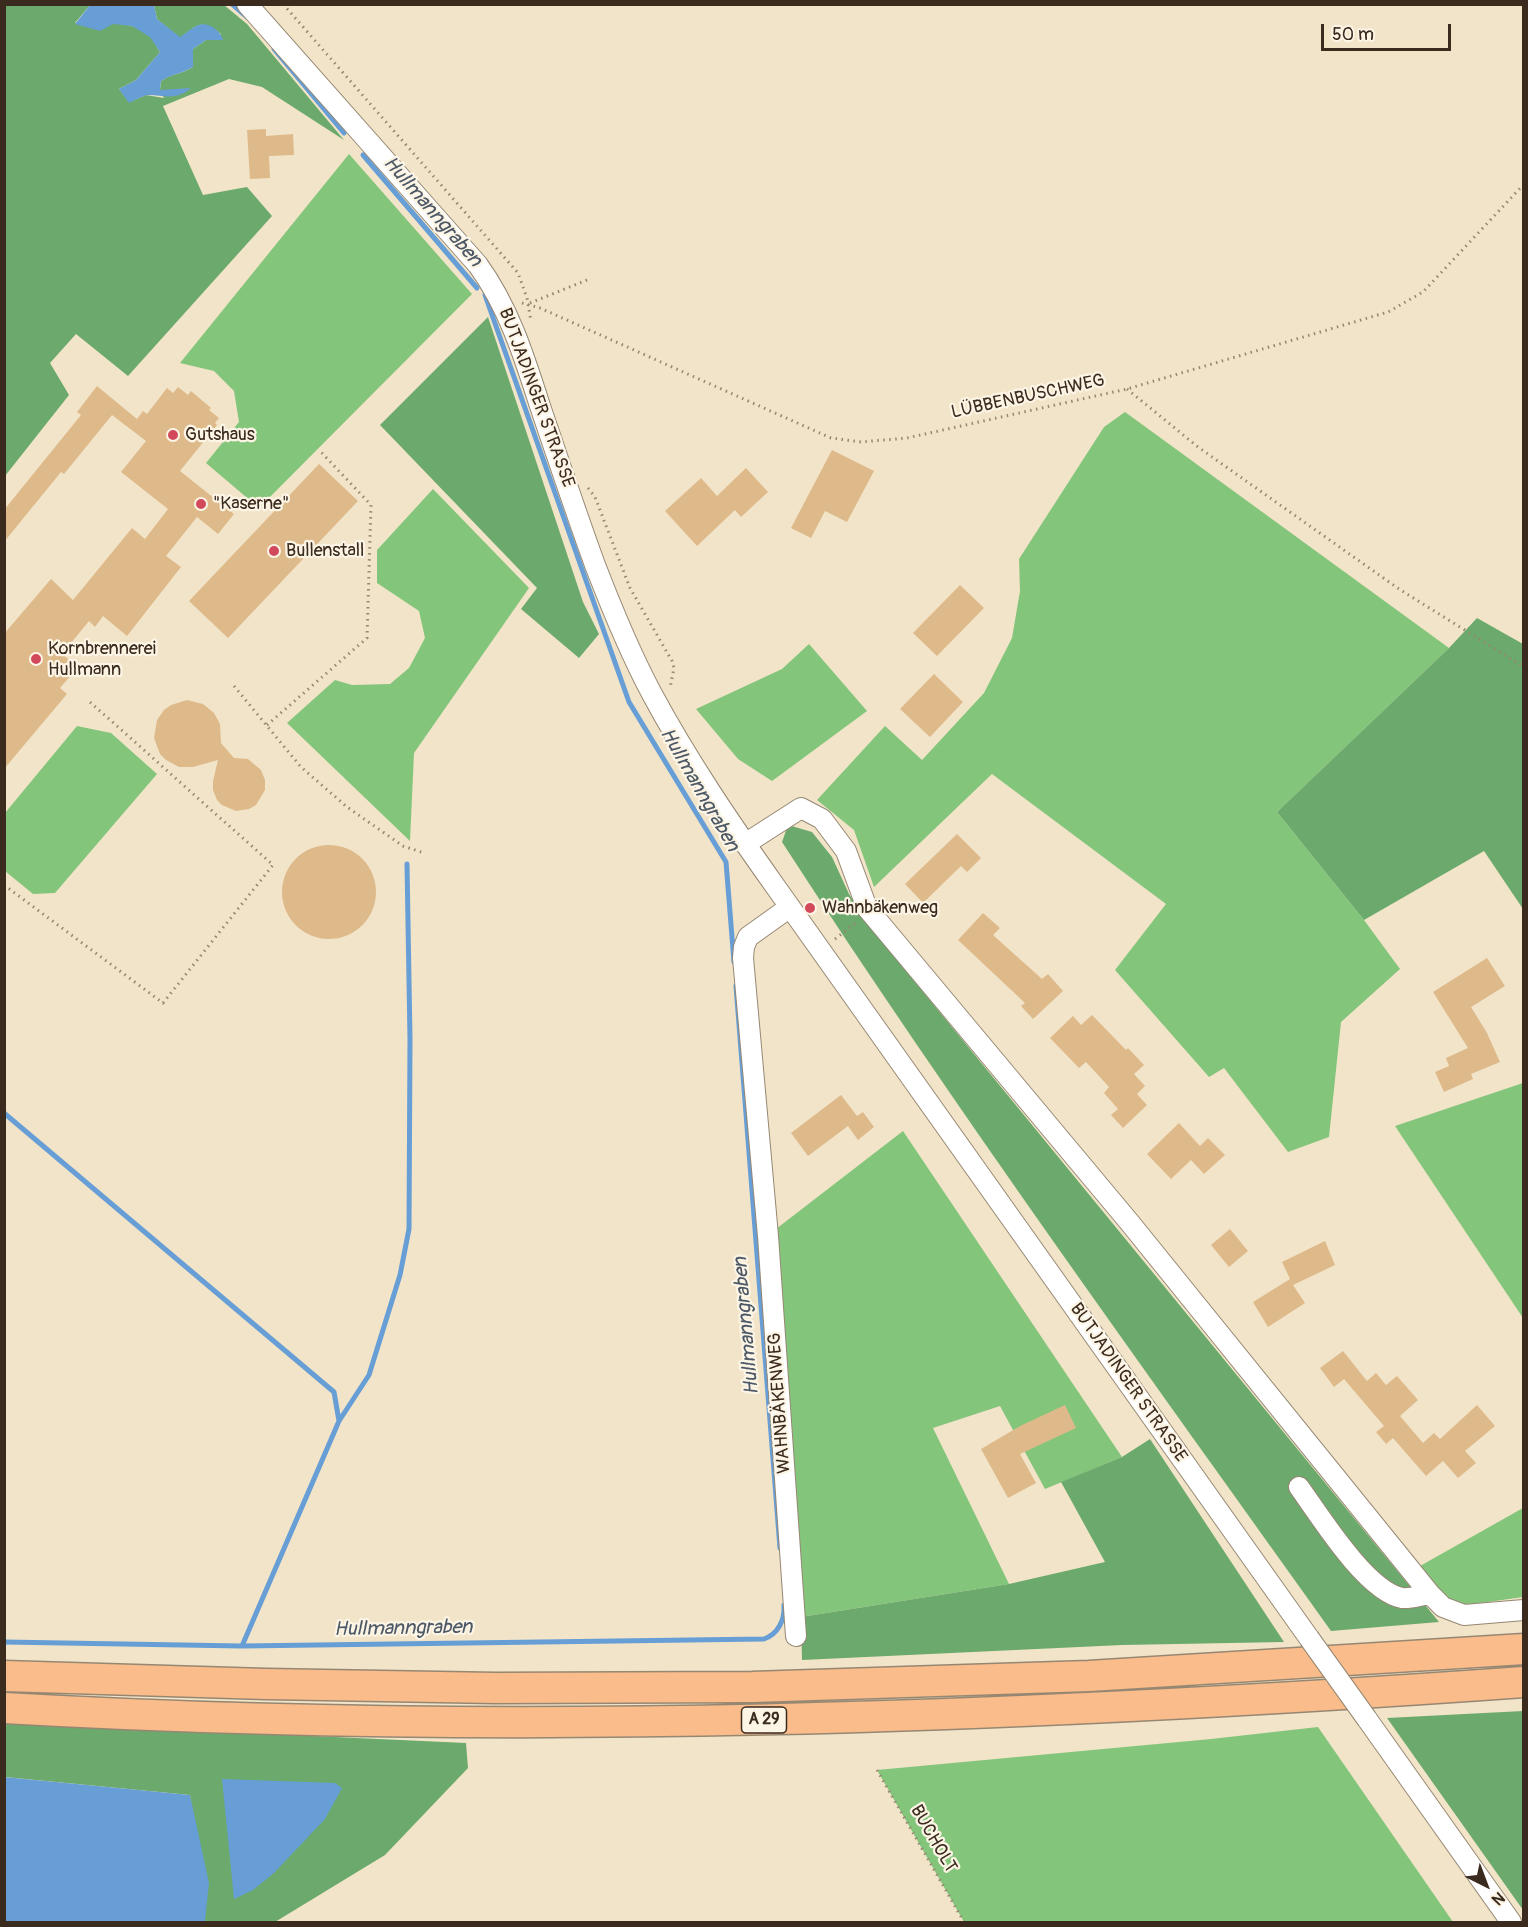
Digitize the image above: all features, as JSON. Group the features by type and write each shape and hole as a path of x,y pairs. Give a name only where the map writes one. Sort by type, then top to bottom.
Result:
{"highway":[{"name":"A 29","path":"4,1676 462,1688 752,1687 1089,1676 1524,1648"},
{"name":"A 29","path":"4,1708 296,1719 499,1722 753,1720 1299,1698 1524,1682"}],"street":[{"name":"BUTJADINGER STRASSE","path":"247,4 478,265 505,308 596,567 627,642 666,720 713,795 790,907 1511,1923"},
{"path":"746,844 801,808 822,819 846,851 867,908 1130,1223 1430,1594 1443,1607 1464,1615 1524,1610"},
{"name":"WAHNBÄKENWEG","path":"790,907 748,937 743,958 768,1236 796,1635"},
{"path":"1299,1487 1359,1569 1380,1587 1402,1598 1430,1594"}],"path":[{"name":"LÜBBENBUSCHWEG","path":"528,304 831,438 861,442 907,438 1127,389 1388,312 1423,292 1524,184"},
{"path":"505,308 518,303 528,304 587,280"},
{"path":"1127,389 1198,447 1399,589 1524,666"},
{"path":"267,726 368,638 371,505 321,452"},
{"path":"234,686 301,767 347,807 403,846 424,853"},
{"path":"4,885 163,1003 273,865 90,702"},
{"path":"831,942 857,922"},
{"name":"BUCHOLT","path":"877,1770 964,1923"}],"green space":[{"path":"5,5 90,5 75,23 124,24 150,36 160,52 136,80 119,89 129,102 146,95 164,98 160,90 161,81 193,67 193,49 206,40 216,40 221,34 209,26 200,25 180,38 157,19 154,5 224,5 247,24 344,140 262,87 229,79 163,106 203,195 247,187 272,216 128,376 76,334 50,363 69,395 5,476"},
{"path":"349,154 472,294 259,508 206,463 239,422 234,391 214,371 180,363"},
{"path":"488,317 583,602 599,634 579,658 521,609 537,588 380,425"},
{"path":"1125,412 1449,648 1277,812 1364,920 1400,969 1341,1022 1329,1137 1288,1152 1224,1068 1209,1077 1115,970 1166,904 992,774 874,887 854,830 817,800 885,726 922,760 984,693 1012,638 1020,591 1019,559 1104,427"},
{"path":"433,489 529,588 414,753 410,841 287,723 335,680 352,685 390,684 409,668 425,638 419,611 377,583 377,550"},
{"path":"1477,618 1523,644 1523,909 1484,851 1364,920 1277,812 1449,648"},
{"path":"809,644 867,711 772,781 738,759 696,709 782,669"},
{"path":"77,726 111,733 157,774 55,893 33,894 5,871 5,813"},
{"path":"788,825 812,832 832,857 849,894 870,927 1439,1622 1331,1631 1052,1240 915,1042 782,842"},
{"path":"1524,1083 1523,1318 1395,1126"},
{"path":"903,1131 1122,1457 1045,1489 1000,1406 933,1428 1009,1584 801,1617 776,1229"},
{"path":"1150,1439 1284,1642 1122,1645 802,1660 801,1617 1009,1584 1105,1562 1061,1482 1122,1457"},
{"path":"1523,1508 1523,1597 1460,1606 1442,1596 1420,1566"},
{"path":"1524,1711 1523,1910 1387,1718"},
{"path":"5,1722 466,1743 468,1768 385,1855 275,1922 203,1922 205,1921 190,1795 5,1777"},
{"path":"1318,1727 1453,1922 964,1922 877,1770 1211,1739"}],"water":[{"path":"90,5 154,5 157,19 180,37 196,26 204,24 216,29 223,40 206,40 193,49 193,67 161,81 160,90 191,88 186,92 170,96 148,95 129,103 119,89 136,80 160,52 150,37 132,26 113,24 100,31 75,24"},
{"path":"4,1777 190,1795 209,1883 205,1921 5,1922"},
{"path":"222,1779 335,1783 342,1788 325,1819 274,1873 253,1890 234,1899"}],"building":[{"path":"266,129 266,136 293,134 294,155 269,156 270,178 250,179 247,130"},
{"path":"97,386 137,419 143,411 147,414 167,388 173,393 178,387 188,395 191,391 211,408 209,410 219,418 215,423 217,425 180,471 234,514 218,534 197,517 166,556 181,567 127,636 103,616 95,627 89,621 62,654 78,667 60,688 67,694 4,769 4,634 51,579 73,600 132,528 145,539 168,509 121,472 146,441 112,415 64,474 61,472 4,542 4,510 81,415 77,412"},
{"path":"832,450 874,471 847,522 825,511 811,538 791,528"},
{"name":"Bullenstall","path":"319,464 358,501 228,638 189,601"},
{"path":"746,468 768,492 741,517 735,510 697,546 665,511 701,478 717,496"},
{"path":"960,585 984,608 937,656 913,633"},
{"path":"934,674 963,702 930,737 900,709"},
{"path":"187,700 203,704 214,713 220,724 221,743 234,758 248,759 261,770 265,780 265,790 256,805 249,809 236,811 222,805 217,800 213,790 213,781 218,760 193,767 179,767 160,754 154,738 157,720 171,705"},
{"path":"957,834 981,858 967,872 961,866 923,903 905,884"},
{"path":"329,845 347,849 362,859 372,874 376,892 372,910 362,925 347,935 329,939 311,935 296,925 286,910 282,892 286,874 296,859 311,849"},
{"path":"983,913 1000,928 993,935 1042,979 1048,974 1063,991 1033,1019 1021,1006 1025,1003 958,940"},
{"path":"1487,958 1505,986 1471,1007 1487,1033 1500,1062 1471,1074 1473,1079 1444,1092 1435,1072 1449,1066 1446,1058 1468,1048 1433,992"},
{"path":"1092,1015 1144,1065 1134,1074 1145,1086 1137,1094 1147,1105 1123,1128 1111,1115 1118,1109 1104,1093 1109,1087 1086,1062 1079,1068 1050,1038 1073,1016 1081,1025"},
{"path":"841,1095 857,1116 863,1112 874,1127 858,1140 848,1126 808,1156 791,1133"},
{"path":"1179,1123 1200,1146 1208,1138 1225,1155 1204,1174 1191,1160 1171,1179 1147,1154"},
{"path":"1230,1229 1248,1251 1229,1267 1211,1245"},
{"path":"1325,1241 1335,1265 1293,1285 1305,1303 1268,1327 1253,1302 1290,1279 1282,1262"},
{"path":"1343,1351 1367,1381 1376,1373 1386,1385 1397,1376 1418,1400 1400,1416 1423,1443 1434,1433 1440,1439 1477,1405 1495,1426 1465,1451 1476,1463 1458,1478 1443,1461 1426,1476 1393,1438 1386,1444 1376,1432 1384,1426 1344,1379 1334,1387 1320,1368"},
{"path":"1065,1405 1076,1428 1020,1454 1036,1483 1008,1498 981,1449 1020,1426"}],"waterway":[{"name":"Hullmanngraben","path":"232,4 247,17"},
{"name":"Hullmanngraben","path":"274,49 344,133"},
{"name":"Hullmanngraben","path":"363,155 477,288"},
{"name":"Hullmanngraben","path":"485,295 629,702 726,862 734,962"},
{"path":"242,1646 339,1421 369,1375 400,1275 409,1229 410,1039 407,864"},
{"name":"Hullmanngraben","path":"736,986 780,1548"},
{"path":"4,1113 334,1392 339,1421"},
{"name":"Hullmanngraben","path":"4,1642 242,1646 764,1639 780,1626 784,1605"}],"place":[{"name":"Gutshaus","path":"173,435"},
{"name":"\"Kaserne\"","path":"201,504"},
{"name":"Bullenstall","path":"274,551"},
{"name":"Kornbrennerei Hullmann","path":"36,659"},
{"name":"Wahnbäkenweg","path":"810,908"}]}
